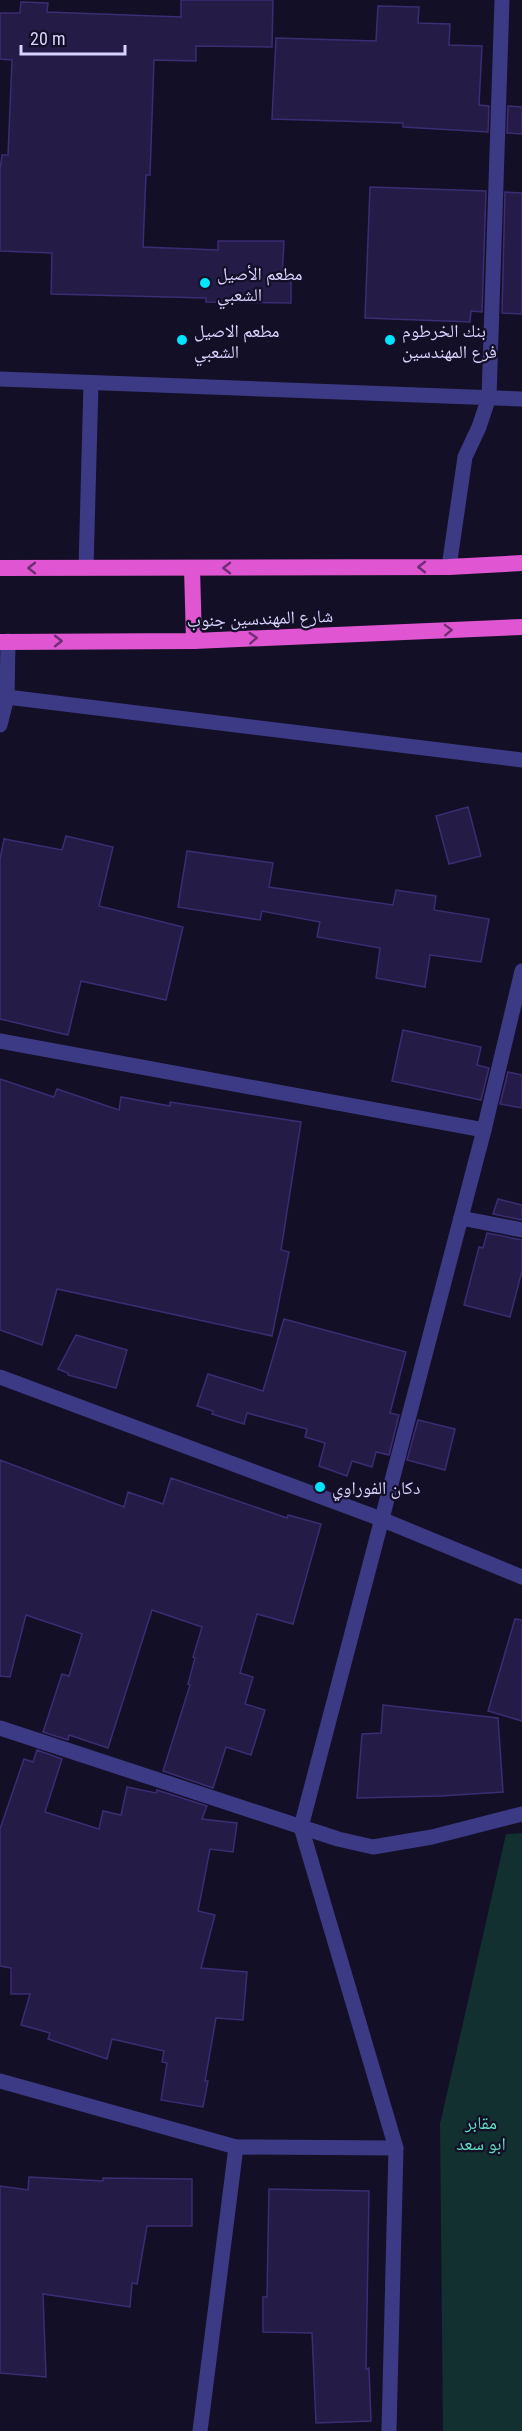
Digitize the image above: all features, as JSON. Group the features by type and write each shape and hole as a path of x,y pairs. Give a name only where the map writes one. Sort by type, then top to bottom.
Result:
{"highway":[{"path":"0,568 449,567 522,564"},
{"path":"192,568 194,641"},
{"name":"شارع المهندسين جنوب","path":"4,642 194,641 522,627"}],"street":[{"path":"449,567 465,456 479,427 489,397 502,0"},
{"path":"0,379 522,399"},
{"path":"86,568 91,382"},
{"path":"0,725 7,697 4,642"},
{"path":"7,697 522,760"},
{"path":"389,2431 396,2148 301,1827 484,1130 522,971"},
{"path":"0,1041 484,1130"},
{"path":"461,1218 522,1230"},
{"path":"0,1377 381,1519 522,1577"},
{"path":"0,1728 338,1839 373,1847 432,1837 522,1815"},
{"path":"0,2081 236,2147 396,2148"},
{"path":"200,2431 236,2147"}],"green space":[{"name":"مقابر ابو سعد","path":"522,1833 522,2431 443,2431 440,2124 506,1834"}],"building":[{"path":"181,0 273,0 272,47 196,46 196,61 154,60 150,175 146,175 143,247 218,250 218,241 284,241 282,276 291,276 291,303 206,302 206,298 51,294 52,253 0,251 0,170 2,155 8,155 12,60 0,59 0,13 20,13 21,2 48,3 47,12 181,17"},
{"path":"378,6 419,7 418,23 450,24 449,45 482,46 479,105 489,106 488,132 403,127 403,123 272,119 276,38 376,41"},
{"path":"508,106 522,107 522,134 507,133"},
{"path":"370,187 486,191 482,312 471,311 470,322 365,318"},
{"path":"505,192 522,193 522,314 502,313"},
{"path":"468,807 481,856 449,864 436,816"},
{"path":"66,836 113,847 99,906 183,927 166,1000 81,981 68,1035 0,1019 0,859 4,839 62,850"},
{"path":"187,851 273,863 269,887 393,905 396,890 436,896 434,910 489,919 481,962 430,955 425,987 376,978 380,948 317,937 320,922 262,911 260,920 178,907"},
{"path":"403,1030 481,1047 477,1065 489,1068 481,1100 392,1081"},
{"path":"508,1072 522,1075 522,1108 500,1104"},
{"path":"0,1079 54,1097 57,1089 119,1110 121,1097 170,1106 170,1102 301,1122 281,1250 289,1252 272,1336 57,1289 42,1345 0,1330"},
{"path":"498,1199 522,1205 522,1220 493,1214"},
{"path":"487,1233 522,1240 522,1271 510,1317 464,1305 479,1247 483,1248"},
{"path":"284,1319 406,1352 390,1413 399,1415 389,1455 376,1452 372,1467 352,1461 347,1476 319,1466 325,1443 305,1437 307,1429 247,1413 244,1424 212,1414 213,1411 197,1406 208,1374 263,1391"},
{"path":"76,1335 127,1350 116,1388 68,1375 58,1369"},
{"path":"418,1420 455,1429 445,1470 407,1460"},
{"path":"0,1460 124,1507 128,1492 163,1504 171,1478 287,1518 288,1515 321,1524 293,1624 257,1614 240,1673 253,1677 245,1704 265,1710 251,1755 226,1747 213,1788 163,1771 190,1685 188,1684 195,1658 193,1657 202,1627 152,1610 108,1748 69,1735 68,1740 43,1732 62,1674 69,1676 82,1634 26,1615 10,1677 0,1676"},
{"path":"515,1619 522,1620 522,1721 488,1711"},
{"path":"383,1705 498,1718 503,1792 357,1798 362,1734 381,1733"},
{"path":"37,1750 62,1759 45,1812 99,1829 103,1811 121,1815 127,1787 156,1793 157,1790 207,1806 202,1819 237,1823 233,1852 210,1849 198,1911 215,1915 201,1968 247,1972 243,2020 216,2018 203,2107 161,2100 167,2063 162,2062 164,2051 112,2039 107,2059 48,2039 50,2033 21,2025 30,1994 11,1994 11,1968 0,1966 0,1829 24,1759 33,1762"},
{"path":"29,2177 103,2181 103,2178 192,2179 192,2226 147,2226 137,2284 132,2283 130,2307 43,2294 46,2377 0,2373 0,2186 28,2190"},
{"path":"269,2189 369,2191 366,2369 369,2368 371,2421 316,2423 312,2333 263,2332 263,2297 267,2297"}],"place":[{"name":"مطعم الأصيل الشعبي","path":"205,283"},
{"name":"مطعم الاصيل الشعبي","path":"182,340"},
{"name":"بنك الخرطوم فرع المهندسين","path":"390,340"},
{"name":"دكان الفوراوي","path":"320,1487"}]}
